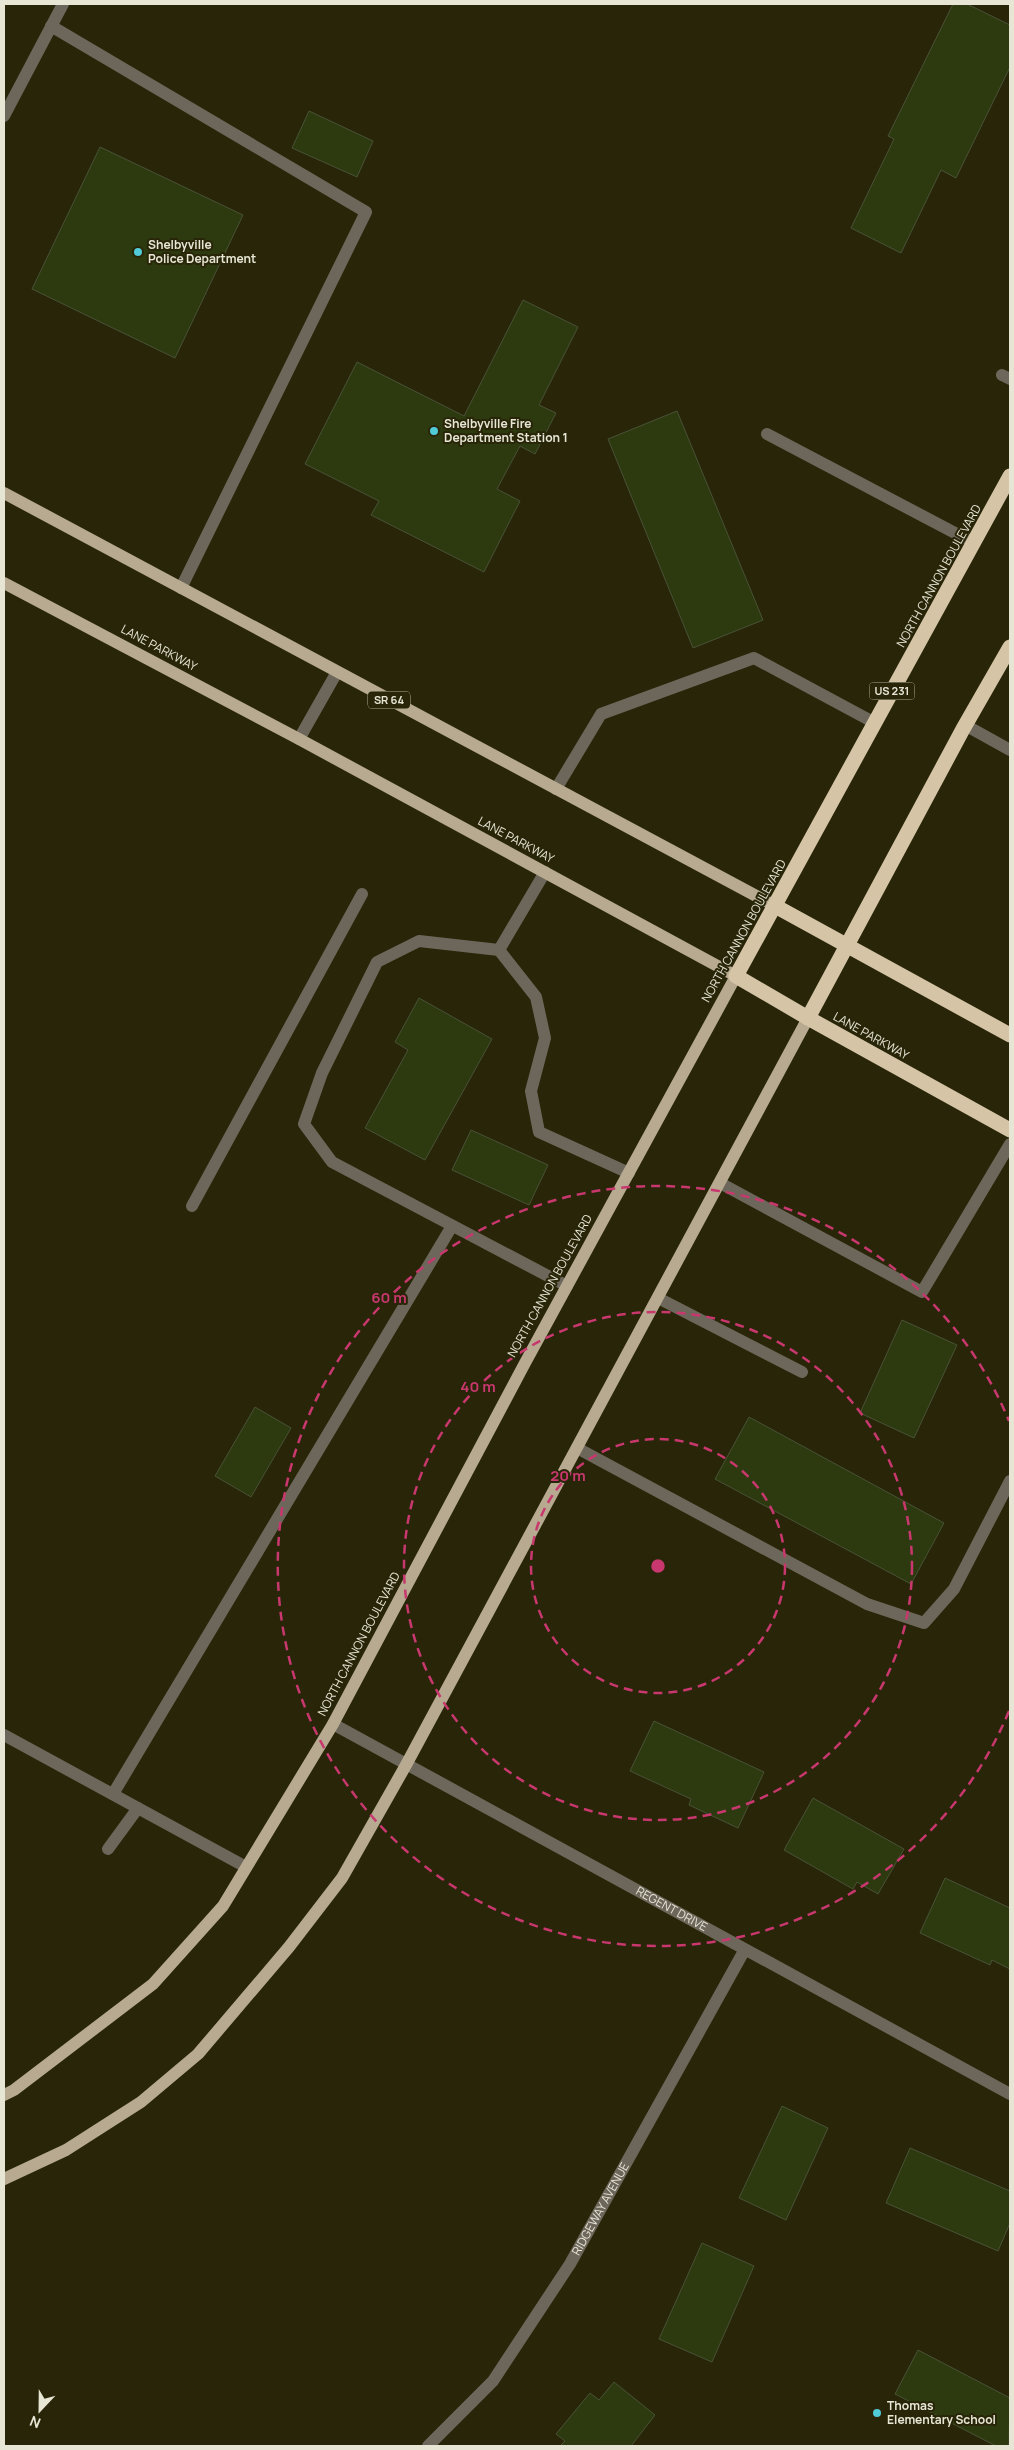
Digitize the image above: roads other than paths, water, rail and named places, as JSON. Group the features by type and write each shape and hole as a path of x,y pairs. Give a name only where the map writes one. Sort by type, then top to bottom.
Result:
{"highway":[{"name":"NORTH CANNON BOULEVARD","path":"736,976 1010,476"},
{"path":"808,1018 965,725 1010,647"},
{"path":"775,906 1010,1035"},
{"name":"LANE PARKWAY","path":"736,976 1010,1130"}],"main road":[{"name":"SR 64","path":"4,493 775,906"},
{"name":"LANE PARKWAY","path":"4,583 299,739 736,976"},
{"name":"NORTH CANNON BOULEVARD","path":"4,2095 14,2090 153,1984 223,1906 333,1724 567,1286 736,976"},
{"path":"4,2179 66,2150 133,2107 198,2054 288,1947 342,1878 406,1765 808,1018"}],"street":[{"path":"4,116 63,4"},
{"path":"51,26 366,212 181,588"},
{"path":"767,434 974,543"},
{"path":"556,789 601,714 754,658 875,723"},
{"path":"299,739 337,672"},
{"path":"965,725 1010,750"},
{"path":"499,950 545,872"},
{"path":"192,1206 362,894"},
{"path":"567,1286 332,1162 304,1124 322,1073 377,962 419,941 499,950 536,997 545,1038 531,1092 539,1132 629,1173"},
{"path":"720,1183 922,1292 1010,1144"},
{"path":"113,1794 452,1226"},
{"path":"658,1298 802,1372"},
{"path":"577,1448 867,1604 924,1623 954,1589 1010,1481"},
{"name":"REGENT DRIVE","path":"333,1724 744,1951 1010,2094"},
{"path":"4,1735 246,1867"},
{"path":"108,1849 138,1808"},
{"name":"RIDGEWAY AVENUE","path":"428,2446 494,2381 570,2264 744,1951"}],"place":[{"name":"Shelbyville Police Department","path":"138,252"},
{"name":"Shelbyville Fire Department Station 1","path":"434,431"},
{"name":"Thomas Elementary School","path":"877,2413"}]}
